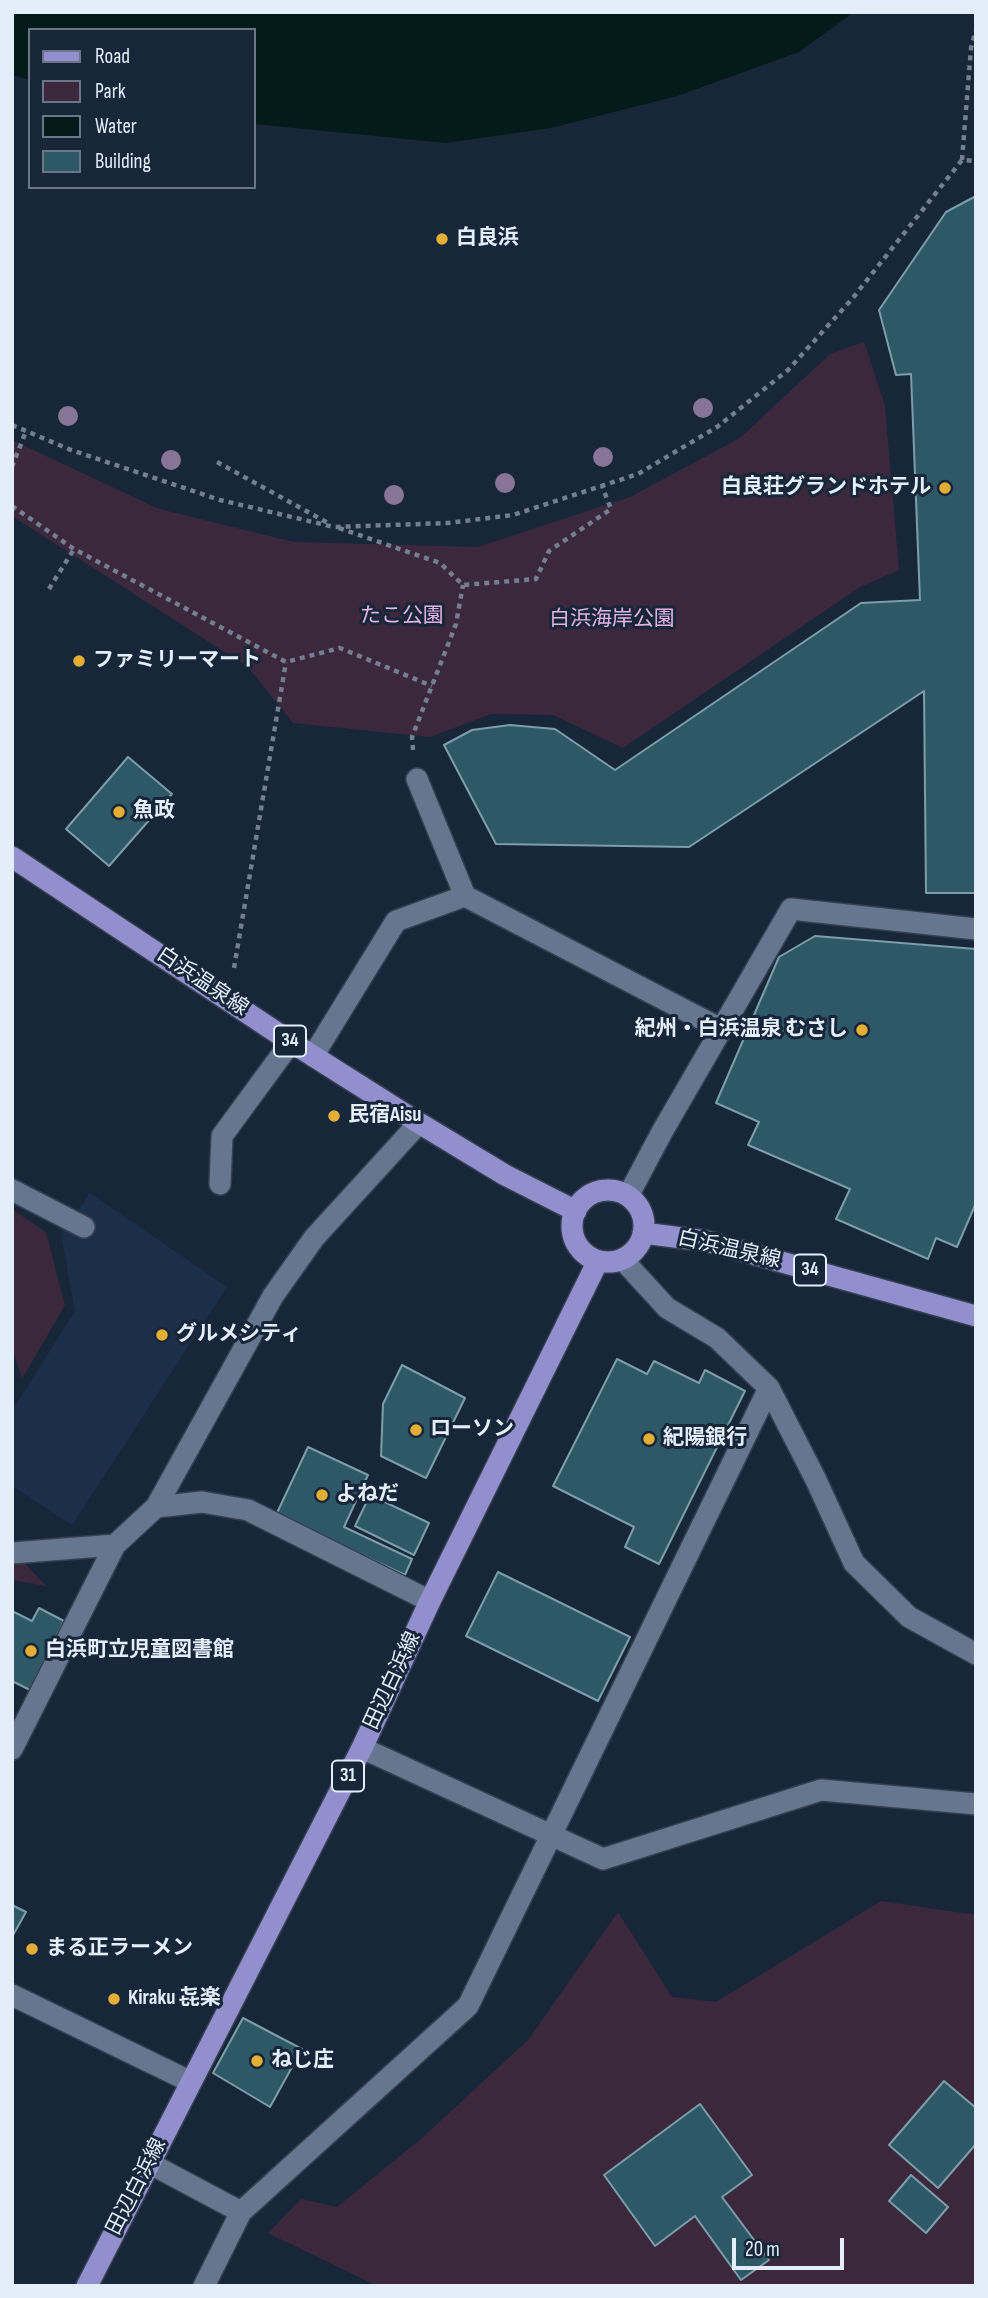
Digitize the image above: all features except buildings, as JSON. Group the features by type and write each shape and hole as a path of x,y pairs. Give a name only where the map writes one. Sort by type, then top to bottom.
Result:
{"main road":[{"name":"白浜温泉線","path":"12,857 418,1123 505,1175 576,1211"},
{"path":"598,1191 619,1191 628,1196 641,1212 643,1233 632,1253 610,1262 598,1261 580,1250 575,1241 572,1221 576,1211 589,1196 598,1191"},
{"name":"白浜温泉線","path":"643,1233 706,1241 976,1316"},
{"name":"田辺白浜線","path":"87,2286 362,1748 430,1601 598,1261"}],"street":[{"path":"417,779 465,896 721,1029"},
{"path":"313,1056 396,920 465,896"},
{"path":"628,1196 791,909 976,929"},
{"path":"220,1184 222,1136 291,1042"},
{"path":"12,1749 115,1545 156,1507 272,1296 314,1238 418,1123"},
{"path":"12,1190 84,1227"},
{"path":"622,1259 667,1308 717,1338 769,1388 817,1480 854,1563 909,1617 976,1654"},
{"path":"204,2286 241,2212 468,2006 769,1388"},
{"path":"156,1507 202,1502 248,1510 430,1601"},
{"path":"12,1553 115,1545"},
{"path":"362,1748 603,1859 821,1790 976,1804"},
{"path":"12,1995 191,2082"},
{"path":"149,2163 241,2212"}],"path":[{"path":"218,462 334,527 449,523 513,515 638,474 717,427 788,370 852,299 962,160 971,48 976,30"},
{"path":"962,160 976,161"},
{"path":"12,425 71,450 220,500 334,527 440,562 463,585 536,579 549,551 611,509 602,486"},
{"path":"12,467 26,431"},
{"path":"12,506 74,549 286,662 340,648 432,686"},
{"path":"49,589 74,549"},
{"path":"417,779 412,737 456,624 463,585"},
{"path":"227,998 286,662"}],"shaded area":[{"path":"90,1193 227,1287 72,1525 12,1486 12,1411 75,1311 61,1235"}],"green space":[{"name":"白浜海岸公園","path":"864,342 885,406 899,570 860,587 623,748 553,715 491,714 430,737 293,723 248,667 12,516 12,440 159,509 294,542 478,547 630,497 740,438 830,354"},
{"path":"12,1209 46,1232 65,1305 22,1379 12,1347"},
{"path":"12,1553 16,1554 46,1586 12,1580"},
{"path":"881,1901 976,1915 976,2286 377,2286 268,2233 301,2199 337,2207 421,2139 528,2040 618,1912 672,1997 716,2002"}],"water":[{"path":"12,12 854,12 799,52 677,96 551,128 446,143 256,124 256,28 28,28 28,79 12,75"}],"place":[{"name":"白良浜","path":"442,239"},
{"name":"白良荘グランドホテル","path":"945,488"},
{"name":"ファミリーマート","path":"79,661"},
{"name":"魚政","path":"119,812"},
{"name":"紀州・白浜温泉 むさし","path":"862,1030"},
{"name":"民宿Aisu","path":"334,1116"},
{"name":"グルメシティ","path":"162,1335"},
{"name":"ローソン","path":"416,1430"},
{"name":"紀陽銀行","path":"649,1439"},
{"name":"よねだ","path":"322,1495"},
{"name":"白浜町立児童図書館","path":"31,1651"},
{"name":"まる正ラーメン","path":"32,1949"},
{"name":"Kiraku 㐂楽","path":"114,1999"},
{"name":"ねじ庄","path":"257,2061"}],"park label":[{"name":"たこ公園","path":"402,617"}]}
